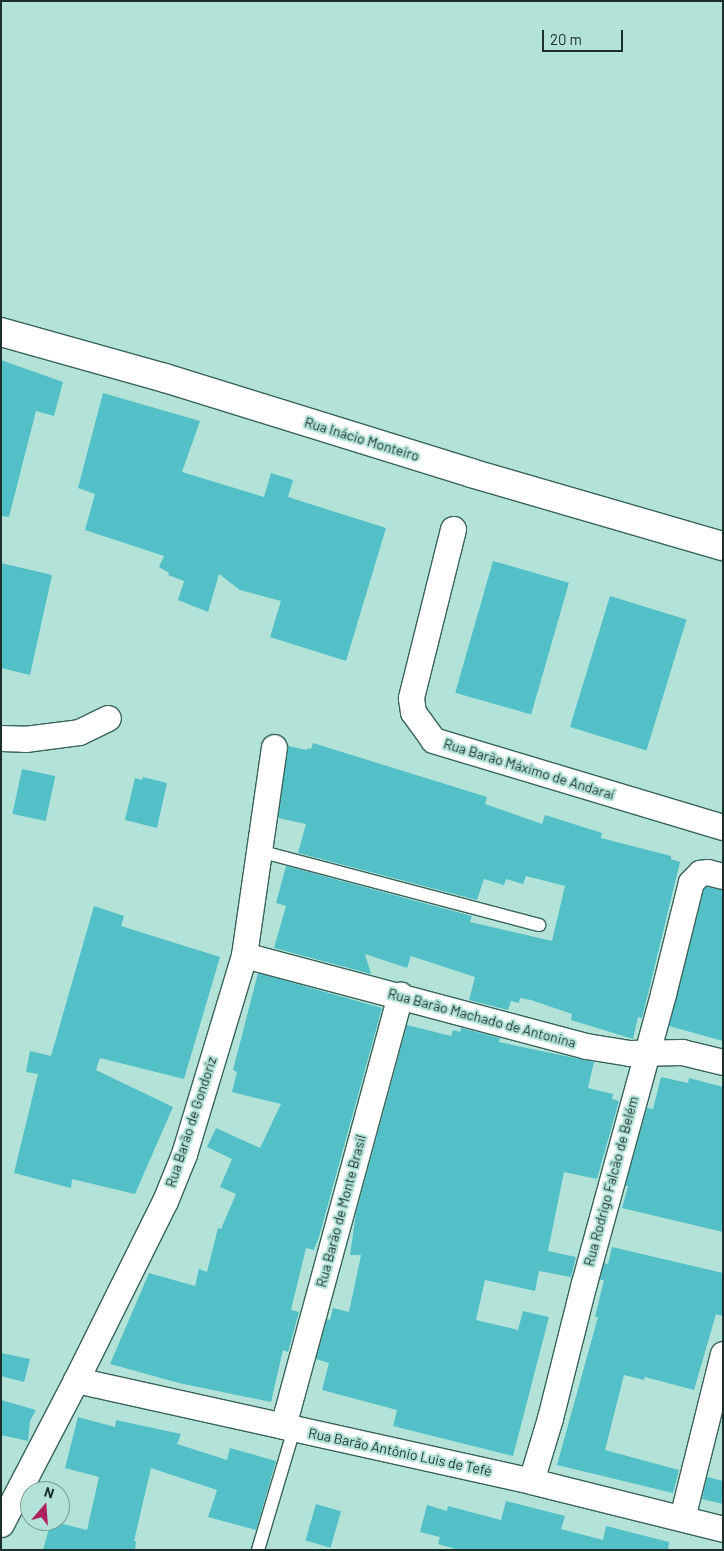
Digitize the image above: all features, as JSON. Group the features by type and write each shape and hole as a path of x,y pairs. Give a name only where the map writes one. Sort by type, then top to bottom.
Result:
{"street":[{"name":"Rua Inácio Monteiro","path":"1,332 165,378 471,472 723,546"},
{"name":"Rua Barão Máximo de Andaraí","path":"453,529 411,698 413,712 433,740 723,827"},
{"path":"1,738 25,739 79,732 108,718"},
{"name":"Rua Barão de Gondoriz","path":"1,1524 76,1380 165,1201 180,1162 244,956 274,747"},
{"name":"Rua Rodrigo Falcão de Belém","path":"531,1481 550,1418 691,882 700,873 707,872 723,876"},
{"name":"Rua Barão Machado de Antonina","path":"244,956 400,995 586,1046 629,1053 682,1052 723,1062"},
{"name":"Rua Barão de Monte Brasil","path":"289,1428 400,995"},
{"path":"682,1518 723,1354"},
{"name":"Rua Barão Antônio Luis de Tefé","path":"76,1380 531,1481 723,1529"}],"lane":[{"path":"259,851 538,925"},
{"path":"258,1550 289,1428"}],"building":[{"path":"1,360 63,382 54,416 36,411 9,517 1,516"},
{"path":"103,393 200,421 182,472 264,497 271,473 293,480 288,497 386,528 346,661 270,637 281,601 240,590 219,574 208,612 178,600 184,581 168,575 169,573 159,567 164,556 85,530 95,494 78,488"},
{"path":"493,561 569,583 531,714 455,693"},
{"path":"1,563 52,575 30,675 1,668"},
{"path":"610,596 687,619 646,750 570,727"},
{"path":"313,743 487,797 485,804 542,824 545,815 602,833 601,838 671,856 671,859 680,862 642,1018 638,1017 633,1039 571,1020 572,1014 531,1000 520,998 519,1003 511,1001 508,1010 469,1000 475,977 411,956 407,968 365,954 371,974 274,948 286,906 276,903 286,866 472,916 470,922 552,941 565,886 526,876 523,884 506,879 504,885 484,879 477,900 298,853 306,824 278,818 288,746 307,750 308,748 311,749"},
{"path":"22,769 55,776 46,821 12,814"},
{"path":"143,777 167,783 157,828 125,820 135,778 142,780"},
{"path":"707,887 723,890 723,1041 669,1026 704,889"},
{"path":"94,906 124,916 121,926 220,957 184,1079 100,1058 96,1070 173,1107 135,1194 72,1179 71,1188 14,1173 38,1074 26,1072 30,1051 51,1056"},
{"path":"258,973 382,1008 319,1237 314,1250 306,1248 291,1310 299,1312 288,1352 283,1350 271,1402 179,1383 110,1364 149,1273 195,1286 199,1269 207,1272 218,1228 221,1229 236,1194 220,1187 232,1159 207,1147 216,1128 260,1148 281,1104 232,1092 237,1072 233,1070"},
{"path":"407,1025 451,1036 453,1030 460,1032 461,1028 500,1038 499,1042 594,1062 588,1088 613,1094 612,1099 619,1101 597,1179 564,1172 548,1251 576,1257 571,1277 539,1271 535,1291 485,1280 476,1320 518,1330 523,1311 549,1317 513,1456 393,1426 397,1410 322,1390 329,1363 316,1359 327,1319 330,1320 333,1308 349,1312 361,1255 350,1255 356,1213"},
{"path":"661,1077 688,1083 689,1078 723,1087 723,1232 622,1208 628,1186 625,1186 647,1108 653,1109"},
{"path":"612,1247 723,1273 723,1316 716,1314 694,1390 645,1377 644,1380 624,1375 605,1450 679,1470 673,1493 557,1465 598,1317 595,1317 604,1280 600,1280 604,1263 608,1264"},
{"path":"1,1353 30,1359 24,1382 1,1376"},
{"path":"1,1400 36,1410 30,1421 28,1441 1,1435"},
{"path":"78,1417 115,1427 116,1420 181,1434 177,1444 227,1460 230,1448 276,1461 256,1530 208,1517 217,1490 151,1468 134,1541 136,1541 135,1550 43,1550 48,1531 70,1531 70,1526 87,1530 99,1477 65,1468"},
{"path":"707,1477 723,1481 723,1504 702,1499"},
{"path":"506,1501 565,1516 561,1529 603,1540 606,1526 669,1542 668,1550 459,1550 438,1544 440,1537 420,1532 427,1505 447,1511 448,1506 501,1520"},
{"path":"316,1504 341,1511 331,1548 306,1541"}]}
